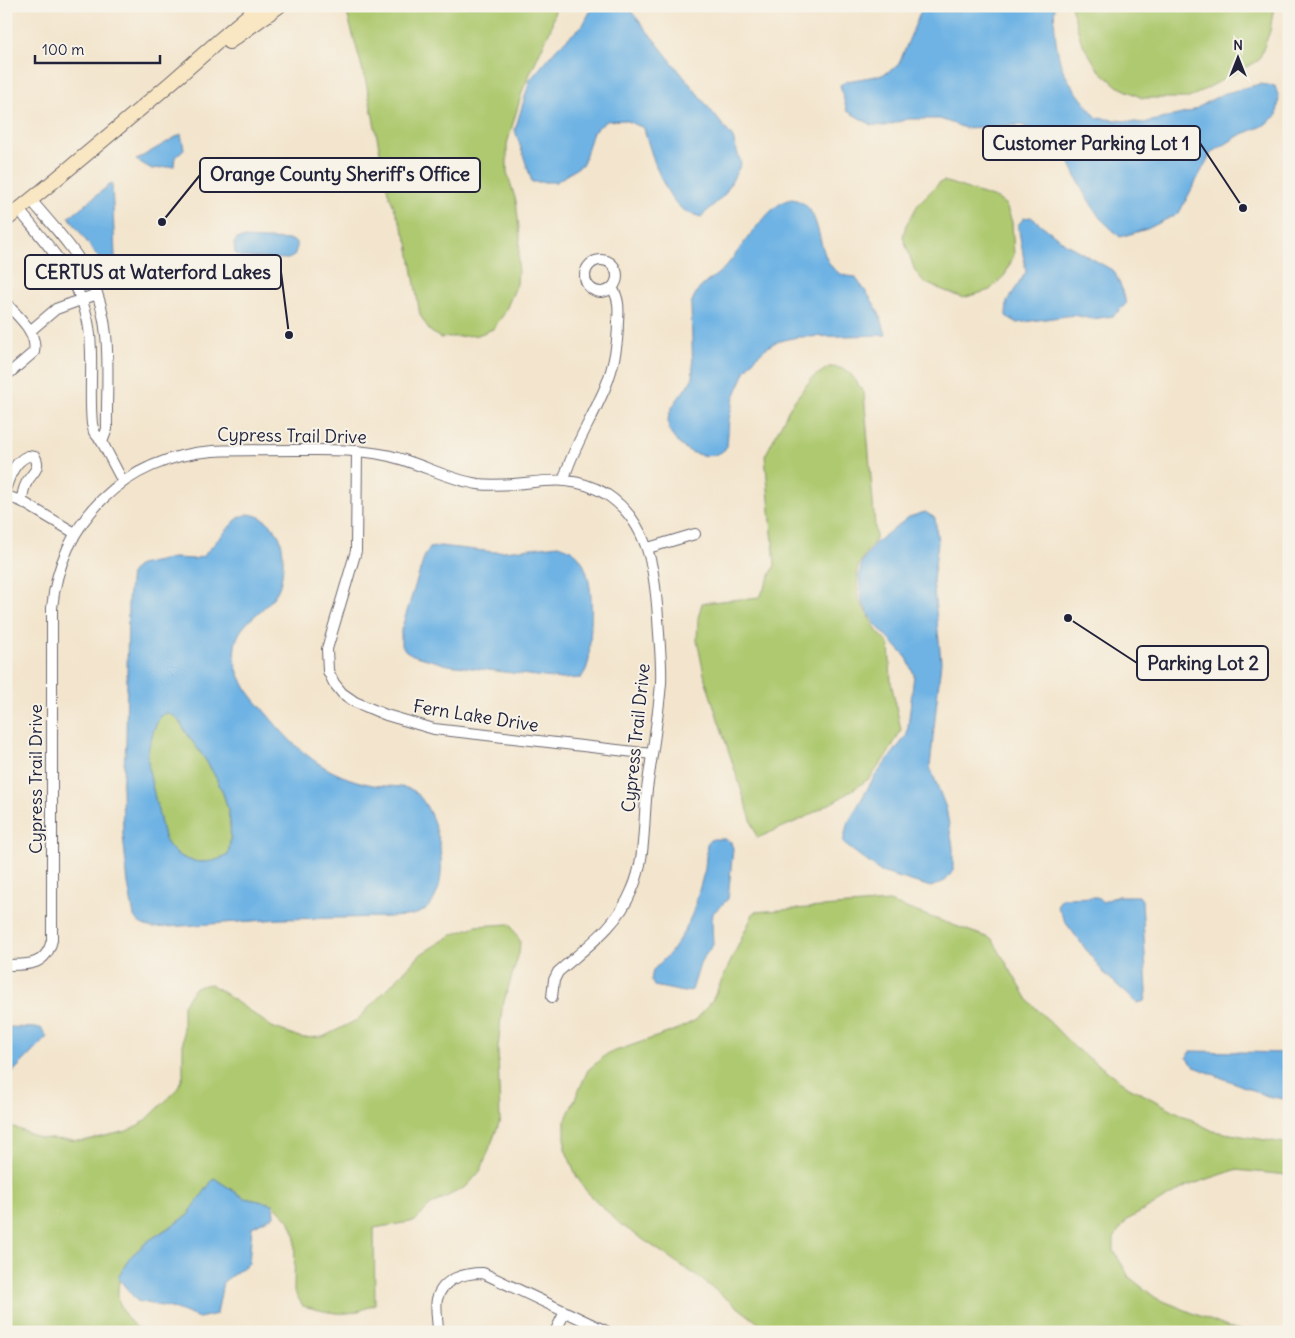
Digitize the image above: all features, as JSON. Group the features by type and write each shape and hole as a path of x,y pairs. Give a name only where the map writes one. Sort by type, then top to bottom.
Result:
{"street":[{"path":"6,220 189,68 224,35 260,6"},
{"path":"189,68 217,51 278,6"},
{"path":"31,200 77,256 97,294 106,335 106,431 102,442"},
{"path":"19,210 67,270 82,299 90,337 93,430 102,442 123,482"},
{"path":"564,480 572,454 600,400 612,366 618,335 619,306 612,288"},
{"path":"30,331 56,310 97,294"},
{"path":"6,303 34,338 34,352 6,376"},
{"path":"91,388 106,388"},
{"name":"Cypress Trail Drive","path":"6,965 26,965 37,962 47,954 52,940 52,608 59,570 75,533 97,505 123,482 154,464 176,457 198,452 222,450 357,451 403,459 452,478 478,484 500,485 564,480 589,486 613,499 633,520 648,548 656,586 661,665 660,687 646,792 642,855 637,877 625,905 608,929 557,974 552,996"},
{"name":"Fern Lake Drive","path":"357,451 358,539 326,648 328,671 342,694 386,716 434,729 652,754"},
{"path":"6,488 13,471 21,459 28,456 35,457 38,461 37,468 26,484 21,501"},
{"path":"6,496 21,501 75,533"},
{"path":"648,548 695,534"},
{"path":"438,1332 438,1299 445,1286 454,1279 468,1273 483,1273 608,1332"},
{"path":"555,1332 565,1312"}],"green space":[{"path":"345,6 556,6 551,28 523,89 507,144 507,172 516,201 520,237 517,284 504,314 493,329 478,335 440,338 430,331 420,315 408,243 388,192 366,82"},
{"path":"1071,6 1274,6 1270,31 1259,60 1189,98 1142,98 1117,86 1098,69 1081,41"},
{"path":"944,181 998,199 1006,205 1012,222 1014,255 1005,275 990,290 963,298 925,283 915,271 903,237 906,225 919,203 939,183"},
{"path":"829,367 836,367 846,371 854,378 864,393 876,539 863,557 857,570 858,598 877,631 889,644 891,682 901,730 889,752 870,778 842,797 802,819 757,838 705,679 697,640 698,618 702,603 760,597 775,565 765,456 791,405 812,378"},
{"path":"166,713 174,716 180,722 208,764 222,792 230,822 230,838 228,855 219,859 201,862 183,858 175,853 164,837 151,782 147,753 160,716"},
{"path":"889,902 992,939 1028,1000 1075,1048 1129,1087 1213,1131 1289,1144 1289,1175 1235,1170 1187,1186 1127,1220 1114,1238 1114,1251 1129,1277 1156,1298 1227,1327 1247,1332 770,1332 697,1276 620,1224 587,1192 577,1177 565,1149 565,1121 588,1070 607,1054 676,1030 696,1020 712,1001 754,912"},
{"path":"510,924 520,941 519,953 502,1008 498,1049 500,1121 481,1170 467,1186 431,1205 415,1221 374,1228 375,1304 356,1312 347,1313 331,1312 303,1306 294,1291 295,1235 289,1220 273,1204 244,1198 214,1178 199,1203 188,1216 144,1245 123,1269 118,1297 125,1314 143,1332 6,1332 6,1124 40,1138 83,1141 127,1131 144,1122 176,1091 183,1076 183,1005 195,987 211,984 272,1027 302,1038 323,1037 357,1020 421,954 452,935 476,926"}],"water":[{"path":"593,6 627,6 733,138 741,164 725,194 701,217 684,210 675,202 658,172 644,128 625,120 606,121 593,132 583,164 556,182 532,182 515,130 530,80 557,48 583,25"},
{"path":"923,6 1055,6 1054,19 1060,62 1066,76 1097,118 1144,123 1190,112 1222,94 1260,84 1275,86 1279,98 1277,115 1263,126 1240,135 1211,153 1179,213 1147,229 1120,237 1100,218 1084,193 1065,153 1050,137 1021,125 965,128 940,119 908,119 885,126 872,125 847,111 840,85 847,81 882,75 898,66"},
{"path":"181,134 184,149 175,157 174,166 152,169 136,160"},
{"path":"112,183 116,282 69,217"},
{"path":"792,199 804,204 812,214 831,265 840,274 855,277 877,310 886,335 797,337 776,342 766,348 746,370 734,397 729,419 727,447 720,453 711,456 691,452 675,439 670,430 668,420 671,409 693,377 691,305 701,287 727,265 765,217 783,202"},
{"path":"1031,217 1066,244 1114,271 1123,291 1126,304 1113,316 1092,319 1074,315 1017,323 1006,316 1007,302 1026,272 1018,225 1024,218"},
{"path":"237,239 291,240 297,243 297,247 294,256 288,259 240,257 235,253 234,243"},
{"path":"925,512 935,518 938,543 933,580 941,661 930,767 946,808 953,847 953,871 945,881 931,887 881,872 843,843 847,825 873,779 907,735 914,675 907,658 875,624 862,602 859,576 862,562 875,543 909,517"},
{"path":"248,514 261,517 271,525 280,538 283,560 278,590 273,598 242,629 235,646 236,665 243,683 277,726 300,750 313,760 340,775 356,781 410,789 423,801 431,815 437,832 441,867 440,884 435,898 422,912 399,916 280,919 153,928 137,921 134,916 128,884 123,835 122,788 126,743 128,601 131,573 140,565 173,558 194,559 203,556 240,517","holes":["166,713 180,722 199,750 222,792 230,822 230,838 228,855 219,859 201,862 183,858 175,853 164,837 147,754 160,716"]},
{"path":"559,545 577,554 586,571 589,582 591,622 589,660 581,678 561,679 448,665 413,655 401,645 401,630 425,555 430,548 440,546 494,552"},
{"path":"725,839 731,843 733,848 728,899 713,913 713,945 701,961 692,990 684,992 654,986 651,980 653,970 671,952 685,930 693,912 705,869 707,844 710,840"},
{"path":"1117,896 1139,896 1142,900 1147,992 1145,1001 1137,1003 1103,972 1066,923 1057,906 1062,898 1097,897 1103,902"},
{"path":"6,1027 41,1028 47,1037 10,1075 6,1075"},
{"path":"1191,1051 1289,1053 1289,1100 1267,1096 1195,1067 1186,1058"},
{"path":"214,1178 244,1198 273,1204 274,1216 252,1227 249,1263 223,1282 217,1314 199,1318 176,1309 137,1301 118,1278 129,1258 148,1241 187,1216"}],"place":[{"name":"Customer Parking Lot 1","path":"1243,208"},
{"name":"Orange County Sheriff's Office","path":"162,222"},
{"name":"CERTUS at Waterford Lakes","path":"289,335"},
{"name":"Parking Lot 2","path":"1068,618"}]}
